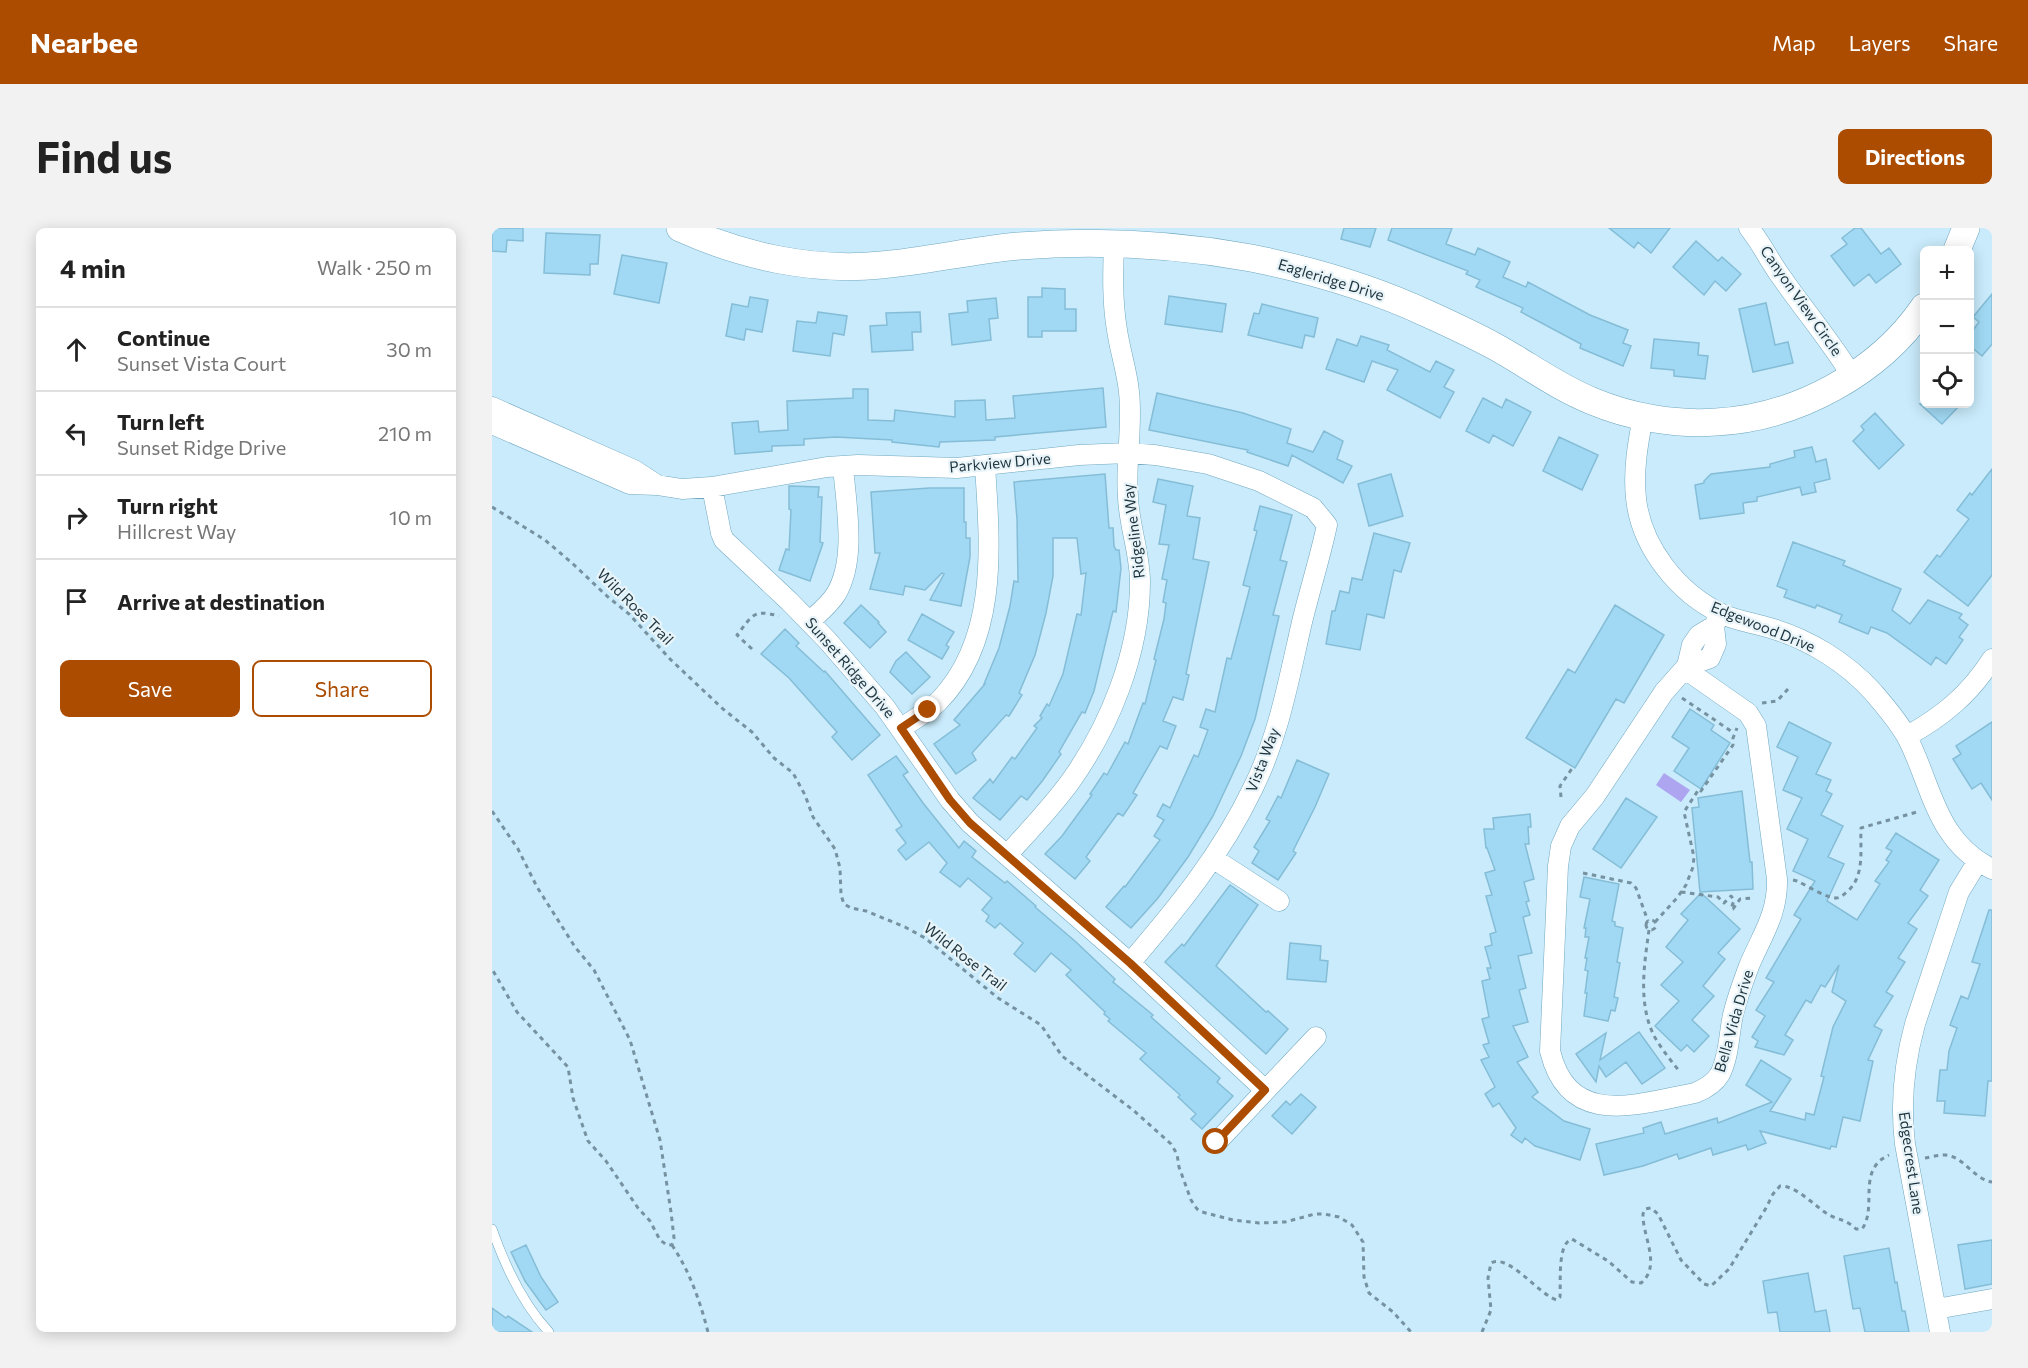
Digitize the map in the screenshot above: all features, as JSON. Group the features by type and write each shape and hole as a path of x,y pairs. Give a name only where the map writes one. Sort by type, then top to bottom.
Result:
{"main road":[{"name":"Eagleridge Drive","path":"680,228 750,254 834,266 888,265 1016,247 1114,243 1189,249 1271,262 1342,281 1426,312 1492,345 1585,398 1618,410 1684,422 1716,422 1746,418 1786,409 1826,391 1852,376 1894,344 1920,312"},
{"path":"1959,246 1966,228"}],"street":[{"name":"Canyon View Circle","path":"1749,228 1852,376"},
{"name":"Ridgeline Way","path":"1008,854 1045,814 1085,759 1110,711 1124,674 1135,629 1140,582 1129,511 1130,394 1114,311 1114,243"},
{"name":"Parkview Drive","path":"492,407 634,470 657,485"},
{"name":"Edgewood Drive","path":"1643,416 1636,456 1636,500 1647,537 1666,569 1717,620 1786,633 1821,650 1839,662 1872,691 1907,736 1940,819 1963,847 1985,865"},
{"name":"Parkview Drive","path":"492,424 630,484 682,489 712,487 843,466 957,468 1079,455 1128,453 1192,461 1243,475 1304,502 1321,515 1327,525"},
{"path":"810,621 831,601 839,589 847,566 848,545 843,466"},
{"path":"901,728 928,710 942,697 966,664 973,648 984,605 989,560 985,466"},
{"name":"Sunset Ridge Drive","path":"712,487 724,540 810,621 885,707 960,812 1130,963 1265,1090"},
{"name":"Vista Way","path":"1130,963 1185,899 1214,859 1250,794 1270,747 1285,697 1327,525"},
{"name":"Bella Vida Drive","path":"1686,667 1748,713 1756,726 1777,879 1777,899 1773,917 1741,988 1725,1061 1717,1079 1695,1094 1625,1106 1603,1107 1582,1100 1564,1085 1553,1064 1550,1051 1561,846 1570,826 1595,796 1664,692 1686,667 1710,658 1716,644 1717,620"},
{"path":"1907,736 1946,713 1984,672 1992,659"},
{"path":"1214,859 1279,901"},
{"name":"Edgecrest Lane","path":"1940,1332 1905,1144 1902,1116 1903,1085 1909,1045 1915,1024 1959,892 1985,865"},
{"path":"1216,1142 1316,1037"},
{"path":"1936,1309 1992,1299"}],"lane":[{"path":"492,1229 495,1246 543,1330"}],"path":[{"name":"Wild Rose Trail","path":"492,507 526,528 572,562 628,614 670,659 723,709 752,732 774,758 793,774 813,817 835,849 840,868 841,895 844,904 905,927 925,938 998,998 1041,1025 1062,1056 1142,1117 1171,1144 1177,1154 1179,1167 1191,1200 1202,1212 1233,1220 1259,1223 1285,1222 1324,1214 1338,1217 1352,1225 1363,1242 1364,1277 1370,1293 1393,1312 1411,1332"},
{"path":"752,649 737,635 752,616 763,612 779,616 787,614"},
{"path":"1754,704 1777,701 1788,689"},
{"path":"1678,696 1734,733"},
{"path":"1649,930 1654,929 1655,922 1681,892 1693,867 1694,856 1684,812 1699,789 1701,791 1707,784 1732,745 1734,733 1742,721"},
{"path":"1561,797 1560,786 1573,766"},
{"path":"492,811 518,849 537,887 575,947 594,970 630,1040 660,1140 674,1238 672,1245 694,1286 708,1332"},
{"path":"1788,880 1797,880 1828,896 1837,898 1843,896 1854,885 1859,875 1861,828 1917,812"},
{"path":"1583,873 1632,883 1636,888 1648,921 1646,927 1649,930 1642,975 1648,1021 1656,1040 1680,1072"},
{"path":"1681,892 1718,897 1724,903 1731,896 1734,900 1731,909 1740,899 1752,898"},
{"path":"1648,921 1655,922"},
{"path":"492,969 518,1012 568,1067 573,1098 588,1141 650,1221 660,1240 667,1245 672,1245"},
{"path":"1482,1332 1491,1310 1488,1271 1491,1263 1501,1262 1557,1300 1560,1297 1561,1264 1565,1244 1572,1239 1608,1261 1635,1284 1641,1283 1647,1276 1650,1261 1650,1247 1643,1214 1646,1209 1651,1208 1658,1214 1681,1260 1704,1284 1711,1286 1729,1269 1780,1186 1787,1186 1825,1212 1848,1221 1856,1229 1862,1229 1866,1224 1868,1192 1873,1170 1877,1161 1889,1155"},
{"path":"1924,1159 1942,1155 1950,1156 1980,1179 1992,1182"}],"shaded area":[{"path":"1664,773 1690,790 1681,802 1656,785"}],"building":[{"path":"492,228 523,228 523,241 507,240 506,252 492,251"},
{"path":"1344,228 1376,228 1370,247 1341,239"},
{"path":"1392,228 1452,228 1446,244 1475,255 1478,248 1510,262 1503,277 1526,287 1528,282 1590,315 1628,330 1623,343 1631,346 1623,366 1580,348 1581,344 1521,312 1523,308 1476,287 1480,280 1466,274 1468,271 1388,240"},
{"path":"1609,228 1670,228 1651,253 1638,242 1634,248"},
{"path":"1855,228 1861,228 1881,254 1889,248 1901,264 1876,283 1869,274 1854,286 1831,256 1847,244 1842,238"},
{"path":"546,233 600,235 598,264 590,264 590,275 544,273"},
{"path":"1696,241 1718,261 1722,257 1741,274 1726,291 1715,281 1704,295 1673,267"},
{"path":"622,255 667,263 659,303 614,294"},
{"path":"1042,288 1065,289 1065,309 1076,309 1076,331 1042,331 1042,337 1028,337 1028,297 1042,297"},
{"path":"1992,294 1992,344 1982,356 1974,349 1974,329 1979,322 1974,316"},
{"path":"1169,296 1226,304 1222,332 1165,324"},
{"path":"750,297 768,300 762,332 746,329 744,340 726,336 732,304 748,307"},
{"path":"996,298 998,318 989,319 991,340 952,345 949,314 968,312 967,301"},
{"path":"1766,303 1775,345 1788,342 1793,363 1753,372 1739,309"},
{"path":"1262,304 1318,318 1314,337 1305,335 1302,348 1248,335 1254,313 1259,314"},
{"path":"818,312 847,316 844,335 833,333 830,356 793,351 797,321 816,323"},
{"path":"920,312 921,332 912,332 913,350 872,352 870,326 887,325 886,313"},
{"path":"1361,336 1389,345 1387,350 1430,372 1436,361 1454,370 1444,387 1454,392 1440,418 1387,390 1398,370 1372,361 1364,382 1326,369 1337,339 1357,346"},
{"path":"1654,339 1699,343 1698,355 1708,356 1705,379 1674,376 1674,370 1651,368"},
{"path":"1103,388 1106,427 995,437 995,440 940,442 939,447 892,442 892,440 836,437 804,439 804,445 772,446 772,451 735,454 732,423 758,421 759,432 788,430 787,401 853,398 853,389 868,389 868,420 894,421 895,410 955,417 955,401 985,400 986,420 1015,418 1013,396"},
{"path":"1157,393 1243,413 1291,429 1287,443 1313,452 1324,431 1343,441 1337,459 1352,466 1343,483 1292,455 1288,466 1247,452 1248,450 1149,430"},
{"path":"1483,398 1502,408 1506,399 1531,412 1513,446 1493,435 1489,443 1466,431"},
{"path":"1924,408 1957,408 1942,424"},
{"path":"1875,413 1904,445 1879,469 1853,441 1864,430 1861,426"},
{"path":"1559,437 1598,455 1582,490 1543,471"},
{"path":"1812,447 1816,462 1826,459 1830,479 1814,483 1816,492 1802,495 1800,487 1757,497 1757,501 1743,503 1744,513 1700,519 1695,485 1704,483 1711,474 1770,467 1770,464 1795,457 1794,451"},
{"path":"1992,469 1992,575 1968,606 1924,572 1937,555 1940,557 1969,519 1957,510"},
{"path":"1105,474 1109,528 1113,528 1114,546 1116,550 1119,550 1121,568 1116,612 1113,611 1094,691 1085,713 1082,712 1059,752 1061,754 1043,780 1027,800 1021,796 1000,820 973,798 990,779 993,783 1012,757 1015,759 1037,728 1034,726 1042,718 1040,716 1047,704 1049,706 1063,674 1077,614 1081,615 1086,573 1081,574 1077,538 1053,538 1053,576 1046,613 1035,655 1019,693 1022,695 1009,716 1006,715 972,753 976,760 956,774 934,744 960,725 954,720 985,684 999,648 1014,581 1018,582 1014,482"},
{"path":"1391,474 1403,516 1369,526 1358,484"},
{"path":"1158,479 1193,486 1187,516 1200,518 1193,559 1209,562 1186,674 1189,675 1183,700 1173,697 1163,721 1176,726 1167,749 1160,746 1133,793 1137,795 1123,816 1118,813 1086,857 1090,861 1075,879 1045,854 1062,836 1092,795 1090,794 1104,773 1107,775 1125,742 1128,744 1143,703 1145,704 1156,660 1154,659 1166,603 1163,602 1167,580 1162,579 1169,545 1159,544 1166,505 1153,502"},
{"path":"789,486 819,487 818,497 822,497 820,542 823,543 810,581 779,570 786,549 789,550 791,510 789,509"},
{"path":"964,488 964,522 966,522 966,538 970,538 970,557 961,606 930,600 944,574 942,573 925,590 905,586 903,595 870,589 880,553 875,553 871,492"},
{"path":"1260,506 1292,515 1280,560 1287,562 1273,615 1279,616 1255,719 1241,756 1213,816 1188,857 1158,898 1131,928 1106,907 1125,887 1160,840 1154,836 1164,820 1157,816 1163,804 1170,808 1194,755 1198,757 1208,730 1200,727 1206,709 1215,712 1227,658 1231,659 1250,587 1243,585 1257,531 1254,530"},
{"path":"1374,533 1410,543 1401,572 1394,570 1384,618 1367,614 1360,650 1326,644 1332,611 1335,611 1340,591 1349,593 1352,578 1362,580"},
{"path":"1793,542 1845,561 1843,565 1901,589 1892,610 1910,624 1928,600 1962,614 1959,618 1968,625 1959,637 1963,640 1946,664 1936,657 1931,665 1887,633 1871,627 1868,634 1839,622 1842,615 1817,605 1815,608 1784,597 1787,590 1777,586"},
{"path":"861,605 886,632 870,648 844,623"},
{"path":"1615,605 1664,635 1624,703 1616,699 1575,768 1526,738 1568,669 1575,673"},
{"path":"922,614 954,632 946,645 949,647 942,659 908,640"},
{"path":"785,629 799,643 796,646 825,671 880,735 852,760 832,737 837,732 789,678 761,654"},
{"path":"906,652 930,677 912,694 890,672 896,661"},
{"path":"1690,709 1714,725 1711,730 1730,743 1701,789 1674,771 1689,748 1672,737"},
{"path":"1789,722 1831,743 1816,774 1831,780 1826,791 1832,794 1821,815 1843,826 1828,857 1844,864 1827,901 1857,920 1880,884 1875,881 1889,862 1886,860 1892,851 1886,848 1896,833 1939,860 1920,890 1928,896 1908,923 1917,929 1898,958 1905,962 1886,992 1893,996 1874,1026 1882,1030 1868,1060 1873,1061 1860,1121 1843,1117 1836,1147 1831,1146 1830,1149 1760,1131 1766,1143 1748,1150 1746,1145 1713,1155 1711,1148 1679,1159 1677,1154 1643,1166 1604,1175 1596,1144 1644,1133 1643,1128 1661,1122 1665,1134 1717,1118 1718,1123 1772,1102 1746,1085 1761,1060 1791,1079 1770,1111 1805,1120 1806,1113 1814,1115 1833,1027 1846,1001 1832,992 1839,965 1825,987 1821,985 1811,1003 1806,1000 1785,1035 1793,1040 1784,1055 1755,1047 1758,1041 1752,1037 1765,1016 1756,1010 1774,982 1766,978 1801,919 1794,915 1815,881 1793,871 1808,839 1787,829 1802,798 1783,790 1798,757 1777,747"},
{"path":"1992,722 1992,800 1981,783 1972,789 1953,759 1961,754 1956,746"},
{"path":"896,756 908,772 903,775 959,848 964,841 976,851 972,857 1005,883 1007,881 1036,906 1115,979 1113,982 1153,1015 1151,1017 1220,1078 1217,1082 1233,1096 1202,1129 1191,1119 1196,1114 1178,1097 1180,1095 1140,1059 1146,1053 1108,1021 1110,1019 1104,1014 1105,1012 1066,975 1071,970 1051,953 1035,972 1014,954 1023,943 1000,923 995,928 986,921 989,916 982,910 992,898 968,878 960,887 940,872 947,863 929,842 906,860 898,850 906,843 896,830 902,826 868,775"},
{"path":"1297,760 1329,774 1293,851 1296,853 1278,880 1252,863 1259,851 1254,847 1270,821 1266,819 1278,796 1281,798"},
{"path":"1742,791 1750,862 1752,862 1753,889 1700,892 1692,808 1699,807 1698,798"},
{"path":"1626,798 1657,817 1621,868 1593,849"},
{"path":"1530,814 1529,844 1525,844 1534,879 1524,882 1530,915 1523,917 1532,953 1518,956 1526,988 1519,990 1528,1022 1513,1026 1528,1057 1517,1062 1538,1092 1532,1097 1564,1121 1590,1129 1580,1160 1535,1146 1525,1138 1522,1143 1511,1135 1516,1128 1499,1103 1493,1107 1485,1094 1495,1087 1481,1060 1489,1057 1483,1045 1489,1043 1482,1019 1489,1017 1482,981 1490,979 1487,968 1491,968 1485,947 1492,945 1490,934 1496,932 1486,896 1492,895 1485,873 1495,870 1486,848 1484,829 1494,829 1493,818"},
{"path":"1584,877 1619,884 1612,921 1615,922 1615,926 1623,928 1614,997 1618,998 1615,1011 1611,1010 1608,1021 1584,1016 1588,971 1585,970 1587,958 1585,958 1589,937 1585,937 1586,928 1584,928 1590,899 1580,897"},
{"path":"1230,885 1258,905 1216,966 1288,1029 1266,1054 1165,962 1182,944 1184,946"},
{"path":"1701,893 1740,929 1718,953 1725,959 1703,986 1714,996 1692,1020 1709,1036 1694,1052 1687,1045 1681,1051 1655,1026 1679,1001 1661,985 1683,962 1666,947 1688,920 1681,914"},
{"path":"1989,910 1992,910 1992,1081 1988,1081 1985,1116 1944,1113 1945,1101 1937,1101 1940,1070 1947,1070 1949,1051 1957,1028 1950,1025 1961,996 1968,999 1980,964 1972,962"},
{"path":"1290,943 1321,946 1320,960 1328,961 1326,982 1287,979"},
{"path":"1639,1032 1665,1068 1642,1084 1626,1062 1606,1077 1599,1066 1596,1082 1576,1054 1606,1033 1600,1060"},
{"path":"1301,1094 1316,1107 1292,1134 1272,1116 1286,1101 1290,1105"},
{"path":"1992,1240 1992,1284 1965,1289 1958,1245"},
{"path":"526,1245 541,1277 558,1302 546,1310 525,1281 511,1252"},
{"path":"1889,1248 1895,1283 1897,1282 1902,1311 1905,1311 1909,1332 1865,1332 1860,1308 1853,1309 1844,1256"},
{"path":"1808,1273 1815,1312 1826,1310 1830,1332 1780,1332 1777,1312 1768,1313 1763,1281"},
{"path":"492,1308 506,1318 508,1316 532,1332 492,1332"}],"route":[{"path":"928,710 901,728 960,812 1130,963 1265,1090 1216,1142"}]}
